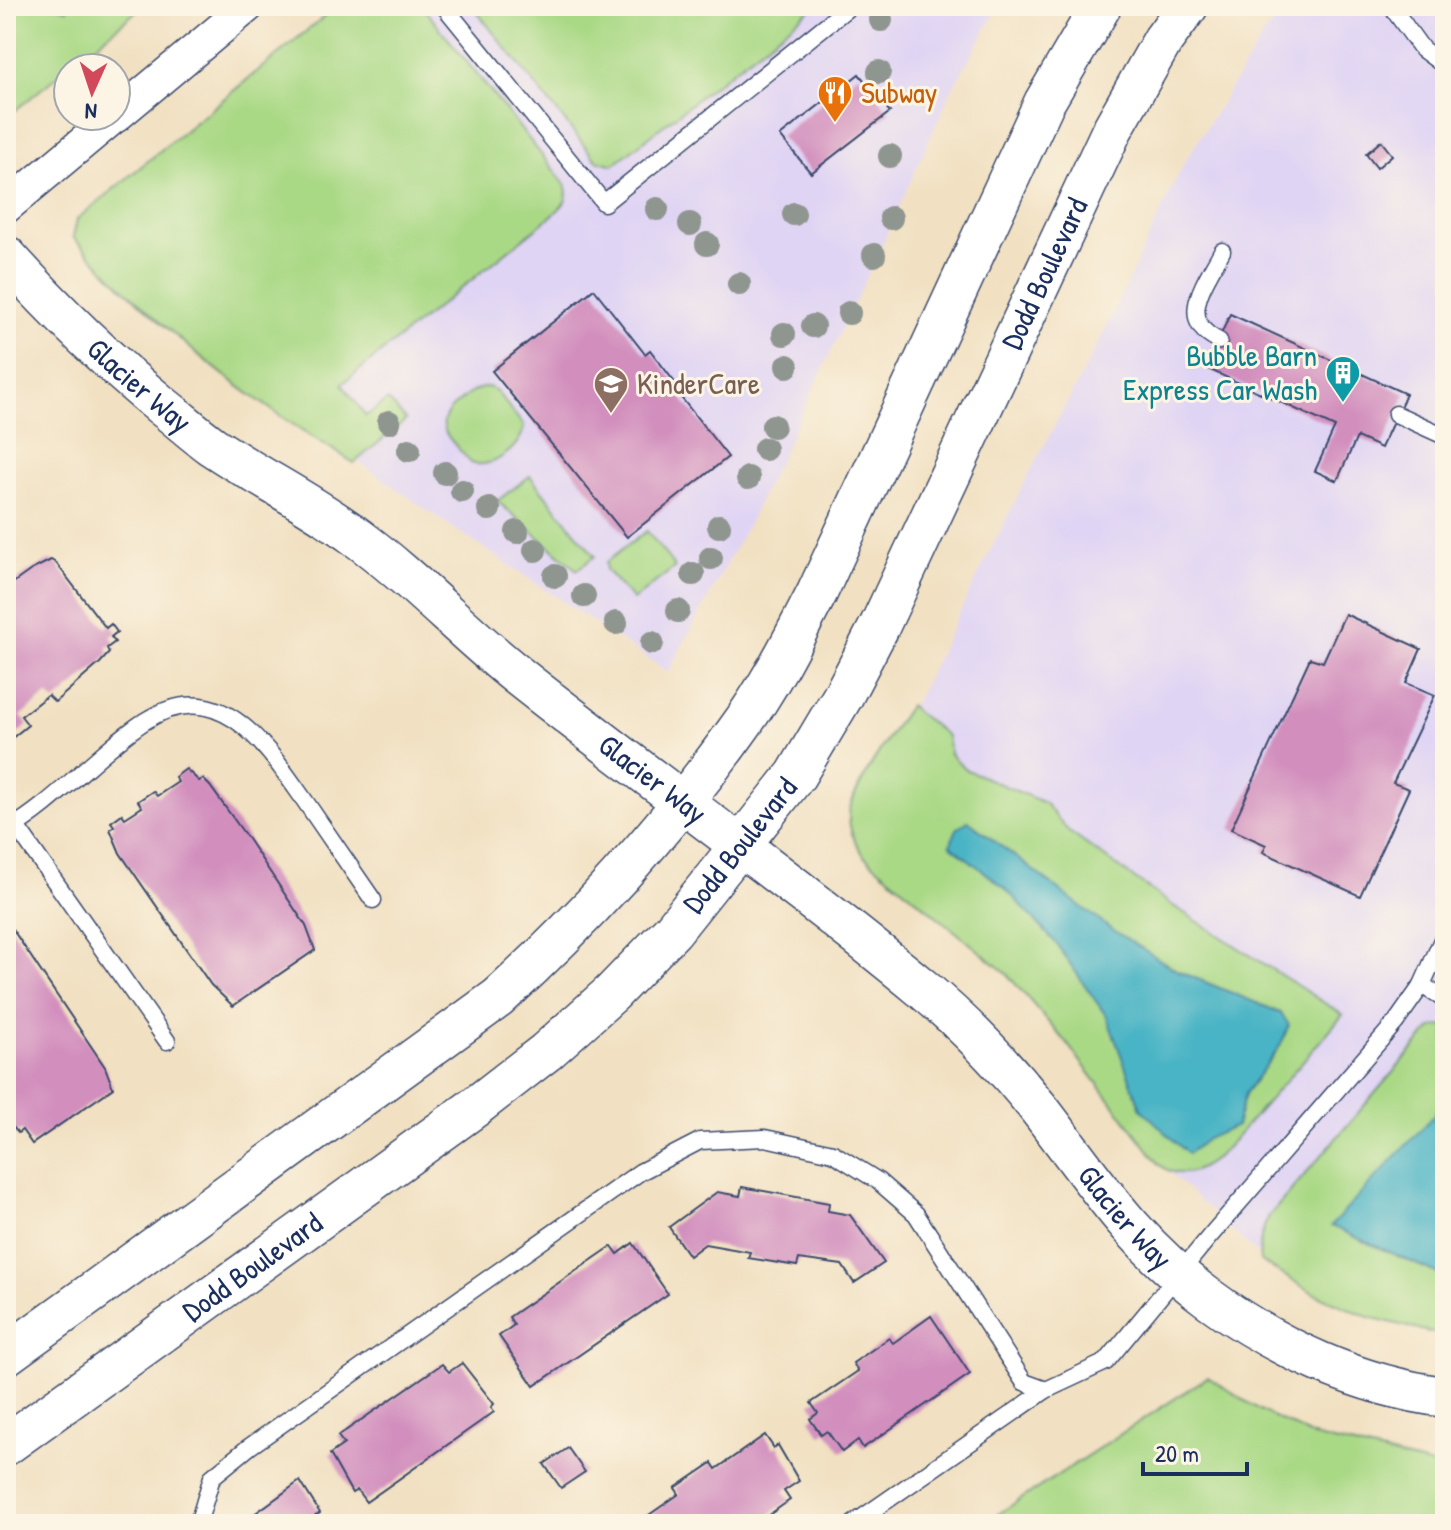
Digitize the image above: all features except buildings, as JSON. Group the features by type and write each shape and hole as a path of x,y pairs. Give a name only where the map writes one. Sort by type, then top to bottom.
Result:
{"street":[{"path":"132,103 248,6"},
{"path":"6,1355 498,998 556,945 625,870 682,800 736,733 782,660 817,593 1044,103 1101,6"},
{"name":"Dodd Boulevard","path":"6,1445 475,1107 546,1052 612,993 673,930 796,775 843,696 880,625 1112,130 1183,10"},
{"path":"6,207 97,132"},
{"name":"Glacier Way","path":"6,256 49,304 138,386 210,444 350,532 387,560 511,670 927,992 983,1044 1037,1106 1117,1214 1179,1274 1247,1326 1335,1369 1399,1388 1445,1397"}],"lane":[{"path":"444,6 604,203 850,6"},
{"path":"1391,6 1422,49 1445,66"},
{"path":"1438,6 1445,14"},
{"path":"1219,341 1205,334 1196,318 1199,296 1222,251"},
{"path":"1396,414 1440,434"},
{"path":"167,1041 11,829 143,722 178,707 199,705 221,711 238,721 268,748 373,900"},
{"path":"853,1524 1046,1390 1106,1362 1396,1022 1422,985 1445,933"},
{"path":"1422,985 1445,1000"},
{"path":"198,1524 212,1477 249,1447 640,1172 700,1141 765,1138 833,1153 878,1181 916,1214 1024,1382 1046,1390"}],"shaded area":[{"path":"346,6 999,6 951,91 876,258 750,520 668,672 331,442"},
{"path":"1285,6 1445,6 1445,1336 1369,1317 1317,1295 1264,1260 1158,1162 1068,1045 1009,976 874,863 858,805 914,704 1022,487 1099,342 1184,163"}],"green space":[{"path":"6,6 58,6 67,10 69,6 143,6 87,52 52,52 52,80 6,118"},
{"path":"337,6 422,6 565,184 567,193 564,204 555,213 342,384 366,416 388,400 406,420 354,463 282,417 193,350 73,237 77,219"},
{"path":"472,6 815,6 613,165 596,160"},
{"path":"489,387 496,391 524,426 518,442 505,455 488,463 471,463 450,439 444,425 445,418 470,393"},
{"path":"530,476 595,556 577,570 497,501"},
{"path":"647,531 675,567 633,600 606,570 606,562"},
{"path":"909,706 947,736 950,754 967,770 1045,803 1069,832 1172,905 1343,1015 1225,1150 1203,1167 1177,1173 1160,1165 1068,1045 1007,974 865,857 856,843 849,816 856,793","holes":["968,821 1108,927 1178,971 1281,1013 1280,1046 1245,1094 1236,1126 1206,1139 1141,1109 1107,1017 1055,942 1005,888 951,845"]},
{"path":"1445,1026 1445,1116 1437,1113 1352,1236 1445,1277 1445,1336 1369,1317 1317,1295 1260,1261 1259,1249 1269,1216 1427,1033 1434,1027"},
{"path":"1208,1377 1261,1411 1313,1436 1445,1468 1445,1524 983,1524"}],"water":[{"path":"968,821 1108,927 1178,971 1281,1013 1289,1025 1280,1046 1245,1094 1236,1126 1207,1139 1188,1154 1141,1109 1107,1017 1055,942 1005,888 950,845 957,829"},
{"path":"1437,1112 1445,1116 1445,1277 1331,1226"}],"place":[{"name":"Subway","path":"835,124"},
{"name":"Bubble Barn Express Car Wash","path":"1343,404"},
{"name":"KinderCare","path":"611,415"}]}
